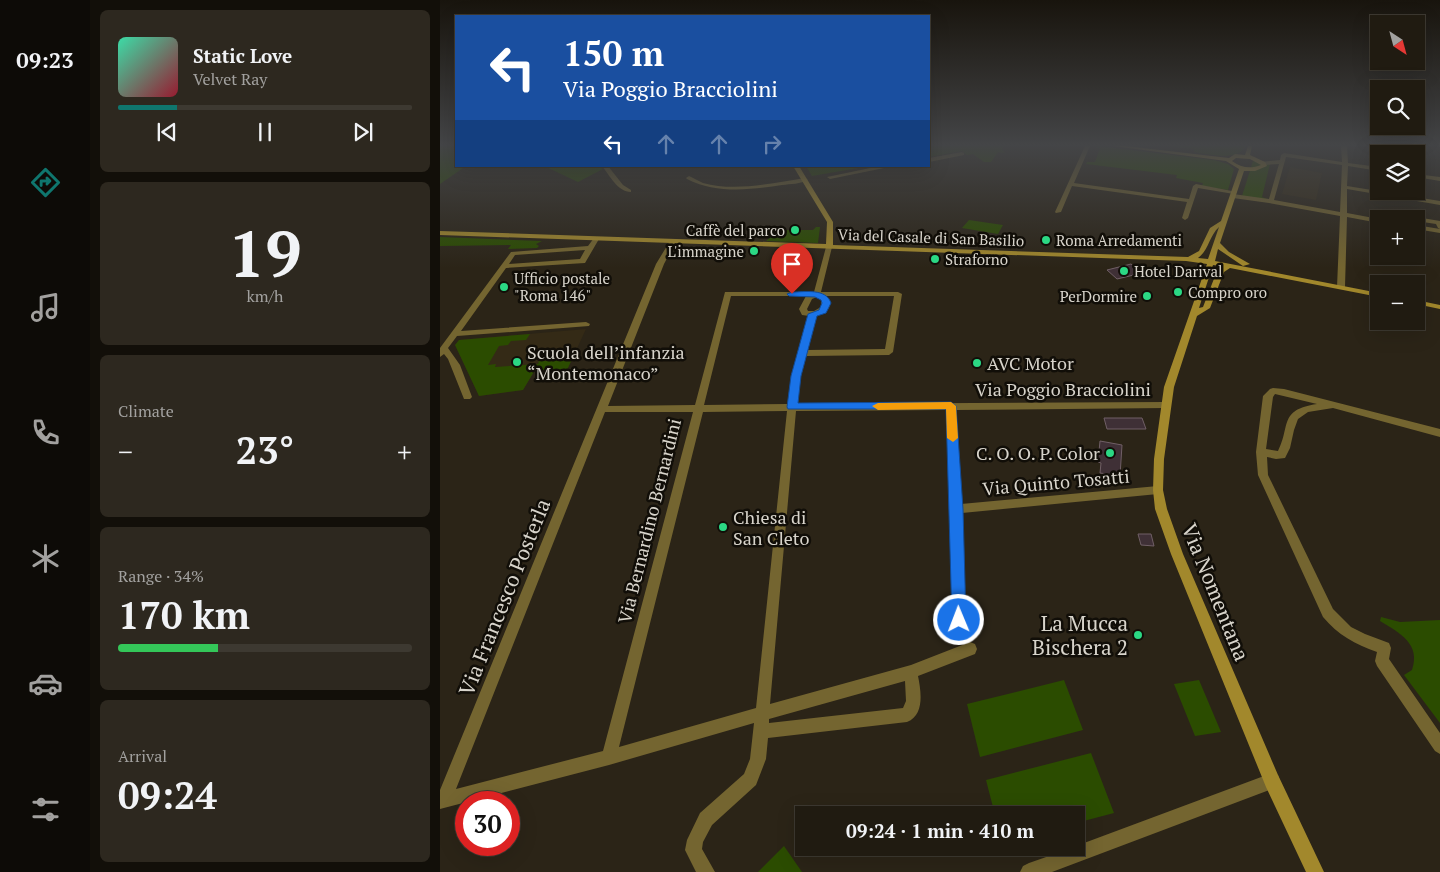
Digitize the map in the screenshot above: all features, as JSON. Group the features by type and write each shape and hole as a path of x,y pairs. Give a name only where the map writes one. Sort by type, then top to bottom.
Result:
{"street":[{"path":"622,187 629,191"},
{"path":"809,187 830,222 829,247 817,294"},
{"path":"1058,212 1069,187"},
{"path":"1089,187 1191,201"},
{"path":"1185,218 1196,187"},
{"path":"1199,187 1370,220"},
{"name":"Via Nomentana","path":"1236,187 1171,380 1158,464 1158,490 1162,509 1177,554 1272,781 1315,872"},
{"path":"1271,199 1275,187"},
{"path":"1341,287 1344,187 1440,203"},
{"path":"1425,221 1439,223 1440,229 1425,228"},
{"name":"Via Nomentana","path":"1186,259 1194,258 1201,253 1211,229 1224,222"},
{"name":"Via del Casale di San Basilio","path":"440,233 1186,259 1266,272"},
{"path":"505,266 582,261 596,239"},
{"name":"Via Francesco Posterla","path":"442,801 660,264 672,241"},
{"path":"1217,244 1234,258 1266,272 1370,293"},
{"path":"467,398 456,368 442,352 513,253 589,248"},
{"name":"Via Nomentana","path":"1193,315 1206,308 1222,270 1229,265"},
{"name":"Via Bernardino Bernardini","path":"608,757 728,294 817,294"},
{"path":"802,353 889,352 898,294 817,294 809,298 803,308 805,313 813,314 822,311 826,306 825,299 817,294"},
{"path":"1425,304 1440,307"},
{"path":"706,872 693,850 695,840 706,819 745,784 753,773 758,759 792,407 802,353 813,314"},
{"path":"454,334 586,324"},
{"path":"1440,434 1341,406 1273,391 1268,396 1261,452 1263,475 1328,613 1348,634 1384,648 1382,662 1440,746"},
{"name":"Via Poggio Bracciolini","path":"601,409 1166,405"},
{"path":"951,406 960,638"},
{"path":"1261,452 1278,456 1283,453 1290,423 1297,414 1314,408 1341,406"},
{"name":"Via Quinto Tosatti","path":"956,509 1158,490"},
{"path":"442,801 608,757 911,672 970,649"},
{"path":"761,731 906,715 911,712 913,706 911,672"},
{"path":"1029,872 1272,781"}],"shaded area":[{"path":"1284,187 1319,187 1316,200 1282,194"},
{"name":"Scuola dell’infanzia “Montemonaco”","path":"586,329 567,370 535,370 523,390 479,396 455,345 459,340"}],"green space":[{"path":"1207,187 1229,187 1228,190"},
{"path":"1245,187 1264,187 1262,197 1267,200 1242,196"},
{"path":"969,220 1003,225 998,234 962,228"},
{"path":"816,227 820,227 818,243 766,241 780,228 786,228 786,230 813,230"},
{"path":"440,237 542,241 536,244 539,246 537,248 508,249 511,245 440,246"},
{"path":"530,334 526,340 511,341 508,345 499,346 488,365 496,364 495,367 538,364 539,361 549,361 551,357 574,355 567,370 535,370 523,390 479,396 455,345 459,340"},
{"path":"1381,617 1400,622 1440,620 1440,723 1404,675 1412,670 1414,653 1411,646 1395,630 1380,621"},
{"path":"1064,680 1083,730 980,757 967,704"},
{"path":"1199,680 1221,732 1195,736 1174,684"},
{"path":"1091,753 1114,813 1085,821 1085,806 993,806 986,780"},
{"path":"784,846 802,872 758,872"}],"building":[{"name":"Hotel Darival","path":"1131,264 1142,273 1117,279 1107,270"},
{"path":"1104,418 1142,418 1146,429 1107,429"},
{"name":"C. O. O. P. Color","path":"1100,441 1122,445 1120,476 1100,473 1101,463 1098,462"},
{"path":"1138,534 1151,534 1154,546 1141,545"}],"slow traffic":[{"path":"878,406 951,406 953,438"}],"place":[{"name":"Caffè del parco","path":"795,230"},
{"name":"Roma Arredamenti","path":"1046,240"},
{"name":"L'immagine","path":"754,251"},
{"name":"Straforno","path":"935,259"},
{"name":"Hotel Darival","path":"1124,271"},
{"name":"Ufficio postale \"Roma 146\"","path":"504,287"},
{"name":"Compro oro","path":"1178,292"},
{"name":"PerDormire","path":"1147,296"},
{"name":"Scuola dell’infanzia “Montemonaco”","path":"517,362"},
{"name":"AVC Motor","path":"977,363"},
{"name":"C. O. O. P. Color","path":"1110,453"},
{"name":"Chiesa di San Cleto","path":"723,527"},
{"name":"La Mucca Bischera 2","path":"1138,635"}],"route":[{"path":"792,294 817,294 822,296 827,303 822,311 813,314 796,376 792,407 951,406 959,620"}]}
